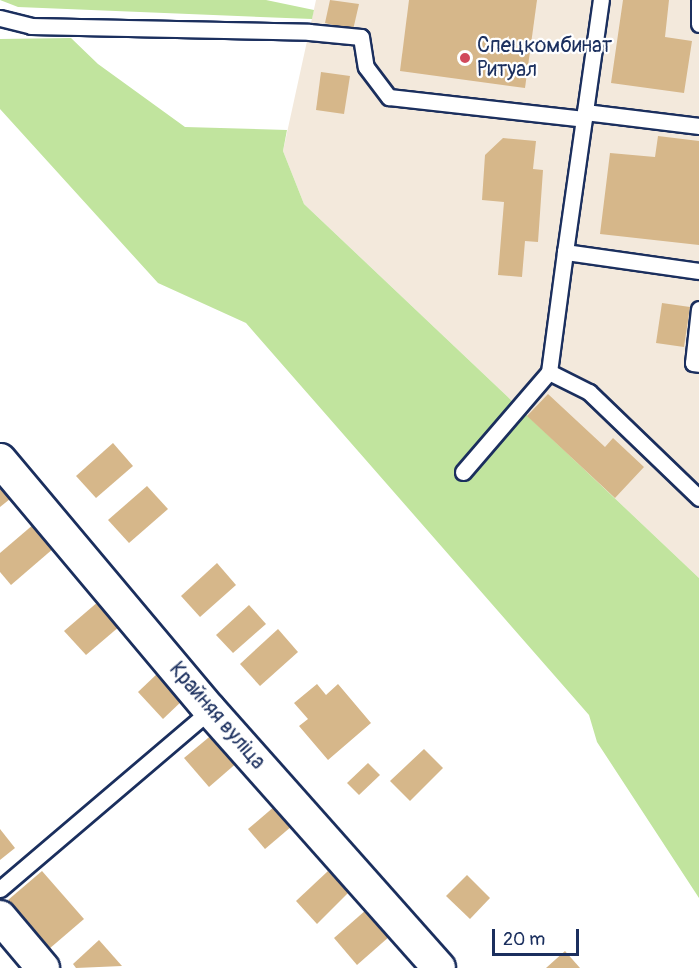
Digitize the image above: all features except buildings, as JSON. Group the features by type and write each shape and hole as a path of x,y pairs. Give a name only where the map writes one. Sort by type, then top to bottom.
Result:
{"street":[{"name":"Крайняя вуліца","path":"0,460 210,710 439,968"},
{"path":"0,917 43,968"}],"lane":[{"path":"463,472 549,372 601,0"},
{"path":"699,0 699,24"},
{"path":"0,18 31,26 309,32 361,37 366,67 389,97 699,126"},
{"path":"565,252 699,271"},
{"path":"699,309 693,363 699,363"},
{"path":"549,372 589,392 699,498"},
{"path":"0,889 210,710"}],"shaded area":[{"path":"316,0 699,0 699,578 304,204 283,151"}],"green space":[{"path":"0,0 266,0 314,10 312,19 18,7"},
{"path":"71,38 98,64 185,127 287,130 283,151 304,204 699,578 699,898 597,742 589,715 246,323 158,283 0,109 0,39"}],"place":[{"name":"Спецкомбинат Ритуал","path":"465,58"}]}
